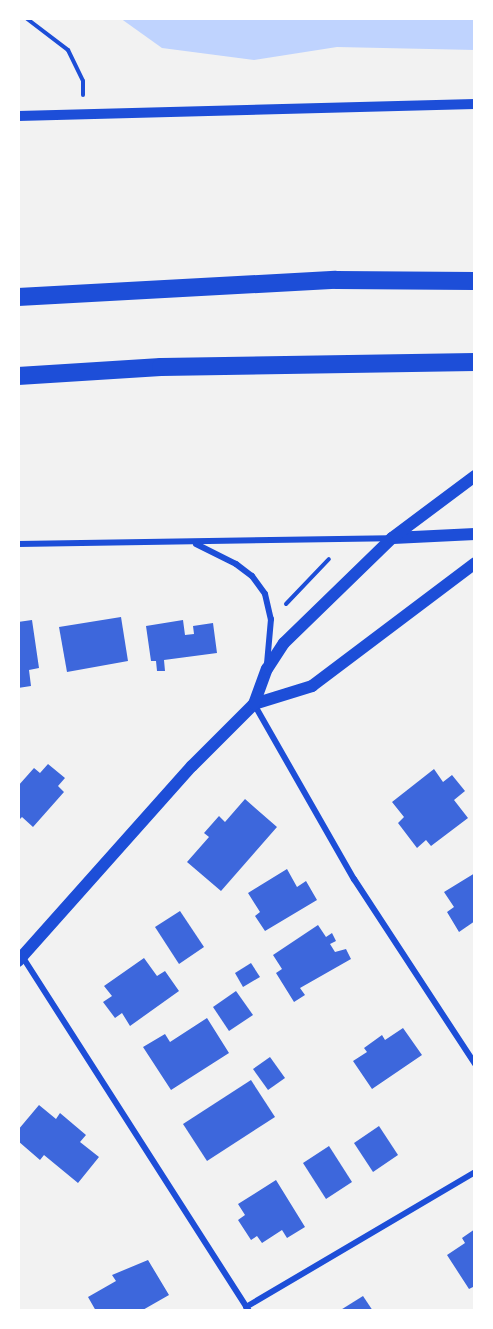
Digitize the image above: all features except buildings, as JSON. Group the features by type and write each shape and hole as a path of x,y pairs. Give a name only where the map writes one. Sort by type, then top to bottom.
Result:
{"highway":[{"path":"18,297 336,280 475,280"},
{"path":"18,376 161,367 475,362"}],"main road":[{"path":"20,958 192,766 254,704 267,669 284,643 392,538 475,476"},
{"path":"392,538 475,534"},
{"path":"254,704 312,686 475,563"}],"street":[{"path":"18,116 475,104"},
{"path":"18,544 392,538"},
{"path":"193,542 236,564 252,576 265,594 271,619 267,669"},
{"path":"254,704 354,879 475,1064"},
{"path":"20,958 247,1309 475,1172"}],"path":[{"path":"26,18 68,50 83,81 83,114"},
{"path":"285,605 329,559"}],"water":[{"path":"120,18 475,18 475,50 337,47 254,60 162,48"}]}
